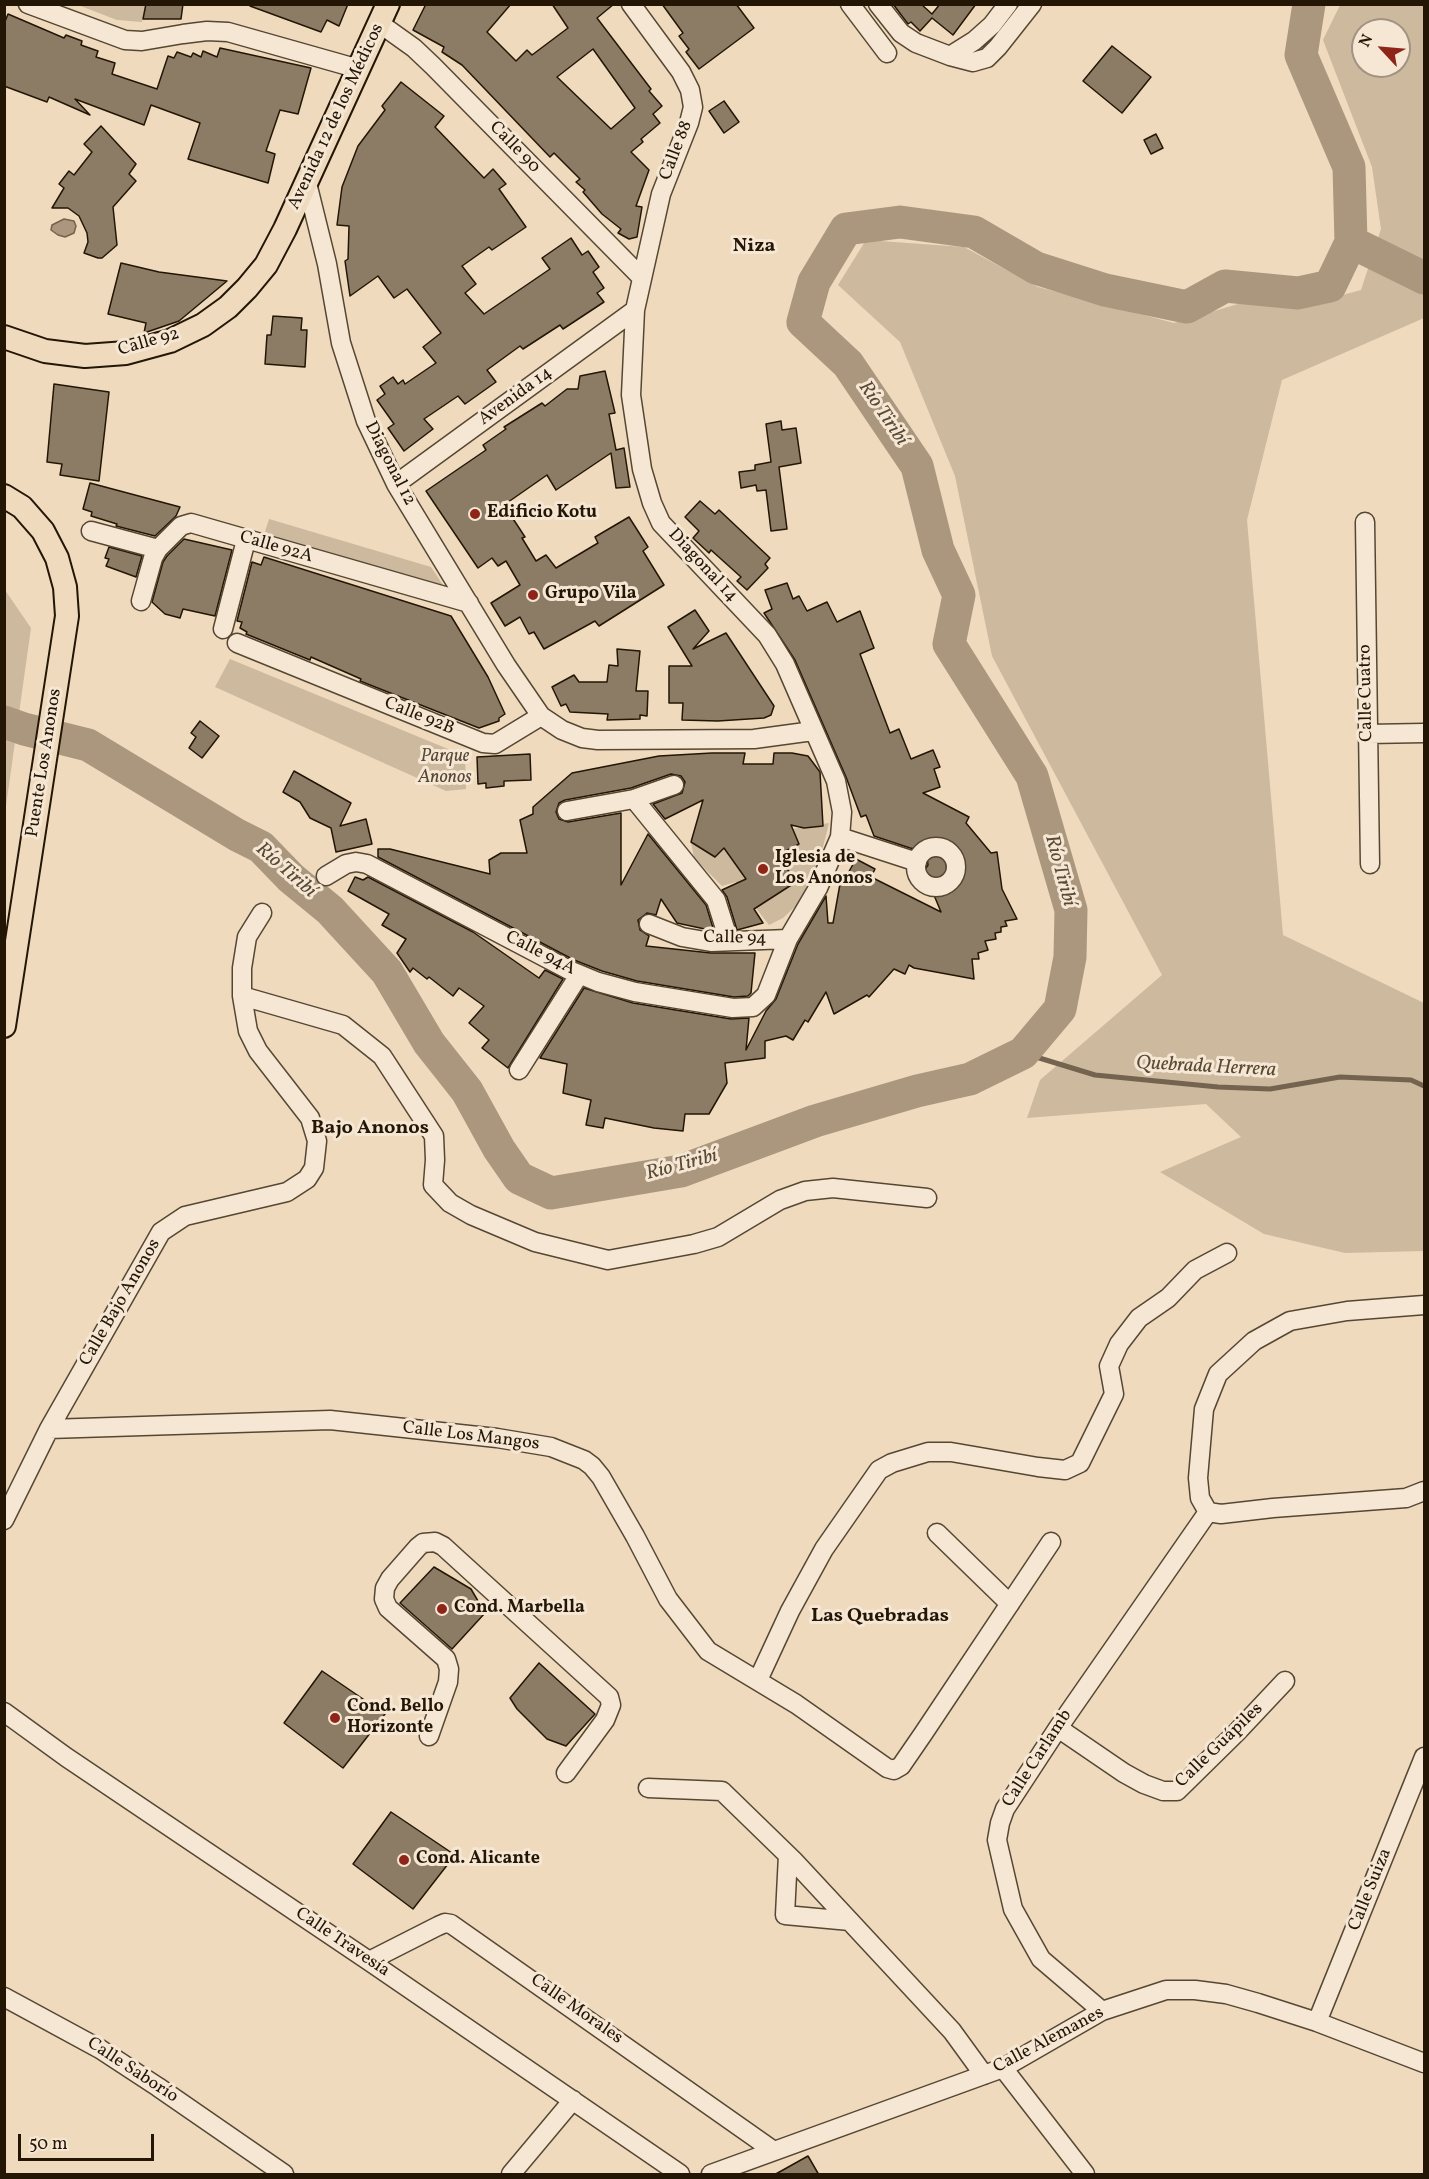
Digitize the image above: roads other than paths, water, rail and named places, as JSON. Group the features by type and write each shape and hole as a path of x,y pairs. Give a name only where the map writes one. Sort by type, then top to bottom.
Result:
{"main road":[{"name":"Avenida 12 de los Médicos","path":"285,229 384,14"},
{"name":"Calle 92","path":"4,337 45,351 85,356 126,354 171,341 203,325 228,307 266,266 285,229"},
{"name":"Puente Los Anonos","path":"4,496 22,507 43,531 57,558 65,587 67,616 4,1026"}],"street":[{"path":"28,4 125,39 142,41 183,34 228,32 358,69"},
{"name":"Calle 88","path":"631,4 681,72 690,90 693,107 661,194 642,278"},
{"path":"850,4 887,53"},
{"path":"878,4 902,33 928,49 973,62 987,58 1032,4"},
{"path":"950,56 974,41 992,25 1008,4"},
{"name":"Calle 90","path":"384,14 414,48 642,278"},
{"name":"Diagonal 12","path":"307,183 327,264 341,343 366,421 396,484 506,665 541,716"},
{"name":"Diagonal 14","path":"642,278 635,310 631,395 642,469 652,503 661,523 767,635 784,664 836,781 842,812 840,837"},
{"name":"Avenida 14","path":"396,484 635,310"},
{"name":"Calle Cuatro","path":"1365,522 1370,864"},
{"name":"Calle 92A","path":"158,549 181,526 191,523 469,603"},
{"path":"91,531 158,549 153,558 141,601"},
{"path":"224,629 246,540"},
{"name":"Calle 92B","path":"237,643 483,743 495,744 541,716"},
{"path":"541,716 561,730 582,738 598,740 754,739 813,731"},
{"path":"1368,734 1425,733"},
{"path":"567,811 634,799 674,785"},
{"path":"634,799 717,900 729,941"},
{"path":"788,939 818,888 840,837 917,862"},
{"name":"Calle 94A","path":"326,876 346,864 356,862 367,864 579,975 635,992 733,1008 753,1007 766,994 788,939"},
{"name":"Calle Bajo Anonos","path":"4,1520 49,1429 161,1232 184,1216 287,1192 307,1179 314,1168 317,1141 310,1118 252,1042 248,1031 242,996 242,968 247,937 262,913"},
{"name":"Calle 94","path":"649,924 682,937 711,942 788,939"},
{"path":"519,1070 579,975"},
{"path":"242,996 343,1025 382,1056 434,1136 433,1185 450,1203 471,1215 535,1242 608,1260 694,1244 718,1237 780,1200 805,1191 833,1188 927,1198"},
{"path":"758,1680 790,1611 824,1550 879,1470 892,1462 928,1452 951,1452 1065,1470 1080,1463 1114,1394 1109,1366 1119,1344 1139,1318 1168,1298 1195,1270 1227,1253"},
{"path":"1425,1305 1347,1311 1290,1321 1254,1341 1218,1374 1204,1409 1198,1478 1200,1498 1208,1512 1221,1514 1406,1498 1425,1491"},
{"name":"Calle Los Mangos","path":"49,1429 330,1420 497,1438 551,1447 584,1460 601,1477 668,1599 708,1652 758,1680 887,1768 894,1770 901,1766 1010,1604"},
{"name":"Calle Carlamb","path":"1102,2011 1041,1959 1013,1909 997,1840 1000,1823 1005,1809 1058,1728 1208,1512"},
{"path":"937,1533 1010,1604 1051,1542"},
{"path":"429,1736 448,1682 449,1668 446,1659 388,1608 384,1599 390,1579 418,1547 423,1543 435,1542 443,1546 609,1697 611,1705 605,1720 566,1773"},
{"name":"Calle Guápiles","path":"1058,1728 1144,1784 1162,1791 1177,1791 1285,1681"},
{"name":"Calle Travesía","path":"4,1712 66,1757 369,1961 680,2175"},
{"name":"Calle Suiza","path":"1317,2022 1425,1757"},
{"path":"648,1788 722,1791 788,1855 952,2031 984,2075"},
{"path":"788,1855 785,1915 850,1921"},
{"name":"Calle Morales","path":"369,1961 438,1926 445,1923 452,1924 774,2151"},
{"name":"Calle Alemanes","path":"711,2175 1002,2068 1102,2011 1166,1990 1195,1990 1227,1994 1317,2022 1425,2063"},
{"name":"Calle Saborío","path":"4,1997 100,2049 158,2086 285,2175"},
{"path":"1002,2068 1085,2175"},
{"path":"511,2175 573,2100"}],"waterway":[{"name":"Río Tiribí","path":"4,722 88,745 237,835 261,847 291,878 330,910 387,972 429,1043 467,1091 499,1149 519,1178 551,1193 681,1171 815,1121 917,1091 970,1079 1023,1053 1060,1009 1070,957 1071,910 1032,776 949,644 959,595 938,550 917,466 848,364 803,322 814,282 846,229 900,222 974,232 1036,268 1105,290 1187,307 1225,286 1298,293 1330,286 1351,242 1349,167 1301,55 1309,4"},
{"name":"Río Tiribí","path":"1351,242 1424,278"},
{"name":"Quebrada Herrera","path":"1023,1053 1095,1075 1218,1087 1270,1089 1340,1077 1411,1080 1424,1086"}],"place":[{"name":"Edificio Kotu","path":"475,514"},
{"name":"Grupo Vila","path":"533,595"},
{"name":"Iglesia de Los Anonos","path":"763,869"},
{"name":"Cond. Marbella","path":"442,1609"},
{"name":"Cond. Bello Horizonte","path":"335,1718"},
{"name":"Cond. Alicante","path":"404,1860"}],"district":[{"name":"Niza","path":"754,247"},
{"name":"Bajo Anonos","path":"370,1129"},
{"name":"Las Quebradas","path":"880,1617"}],"park label":[{"name":"Parque Anonos","path":"445,768"}]}
